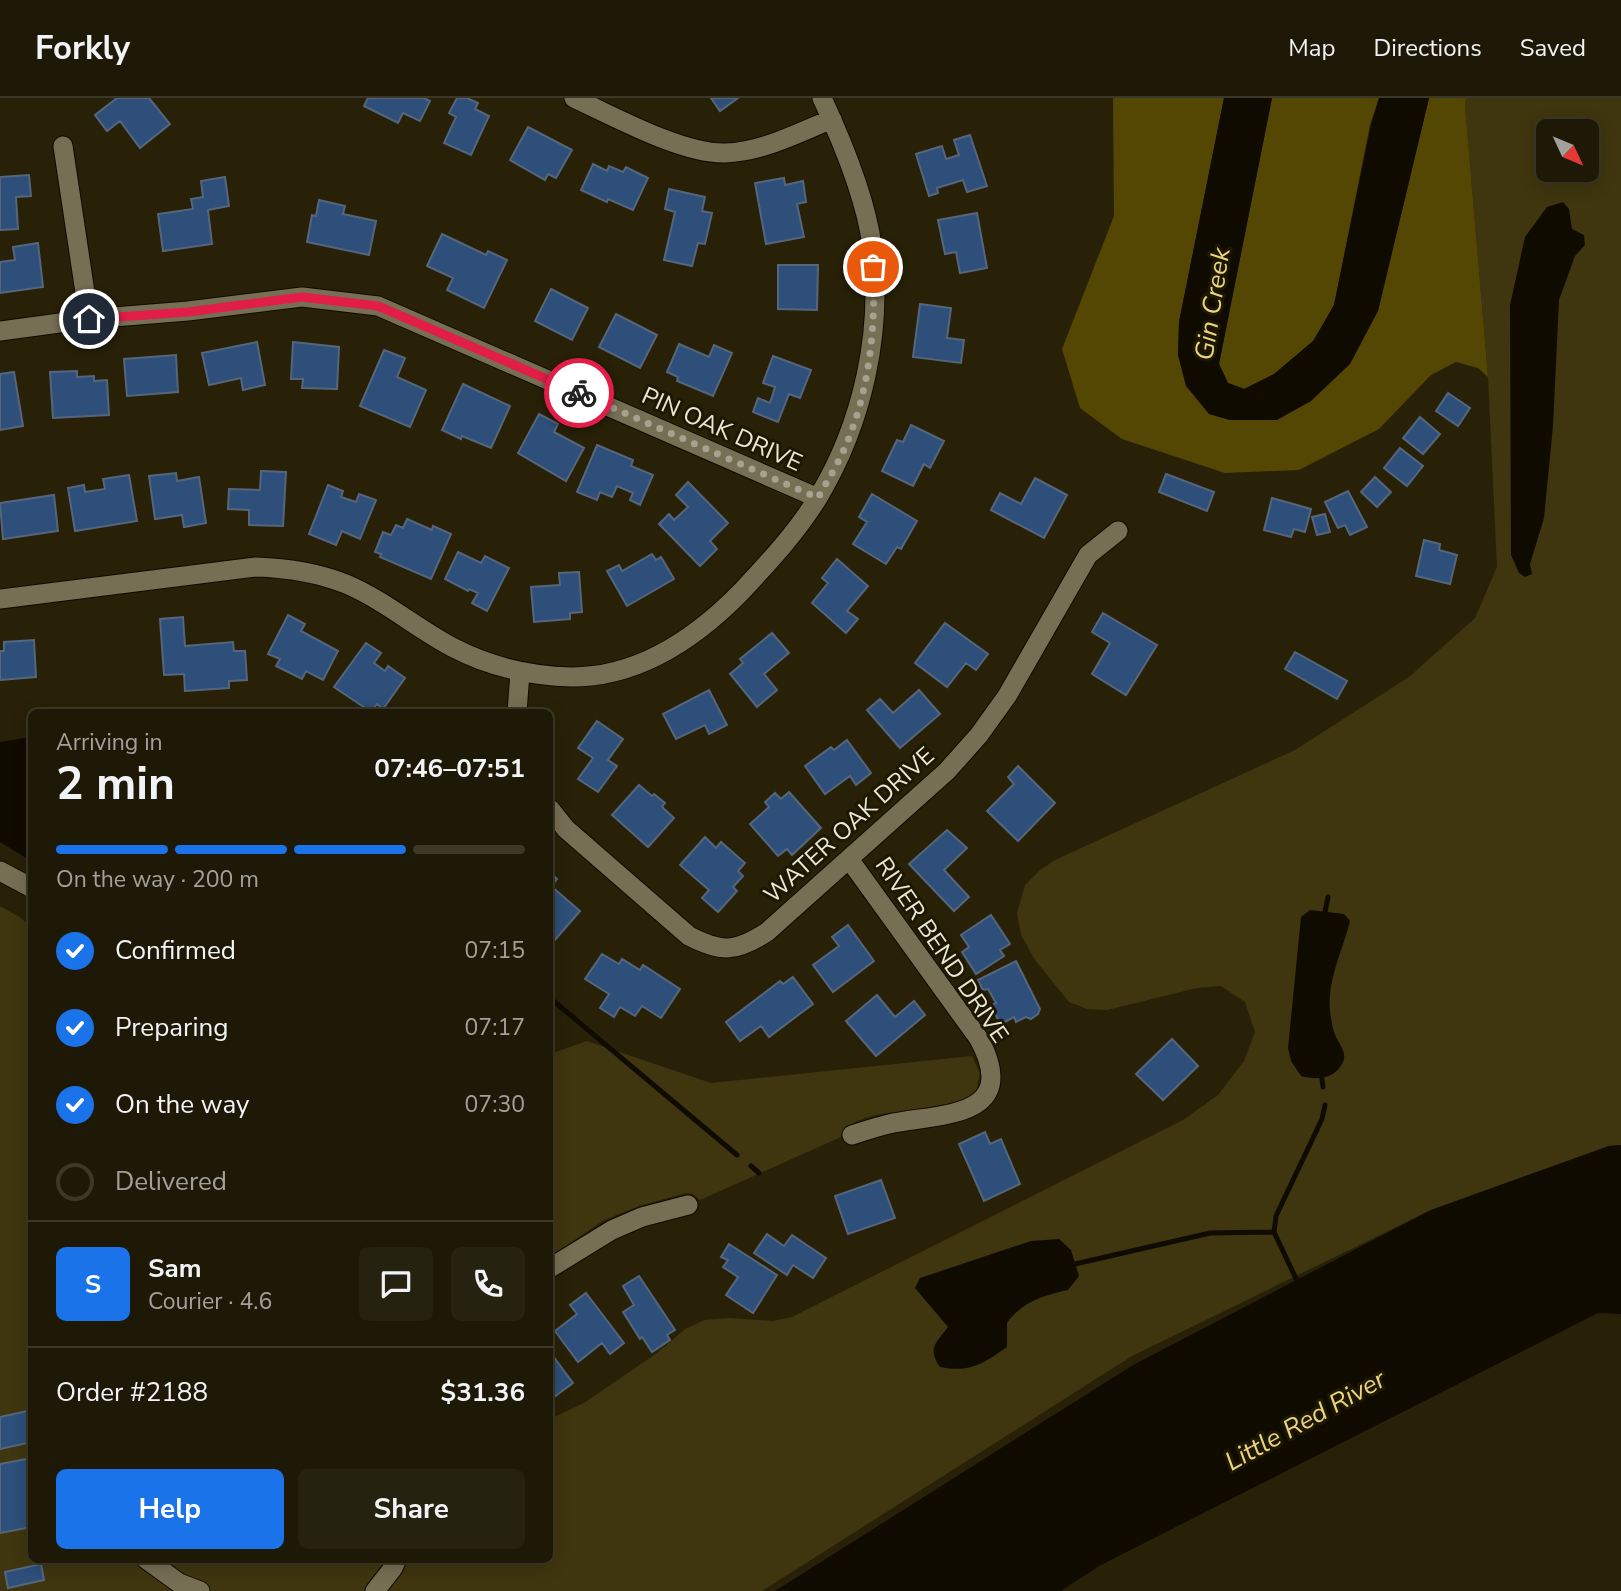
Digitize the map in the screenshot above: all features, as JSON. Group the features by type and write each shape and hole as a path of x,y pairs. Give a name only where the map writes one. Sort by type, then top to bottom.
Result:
{"street":[{"path":"574,98 678,145 724,153 768,145 832,119"},
{"path":"0,599 256,567 287,568 320,574 346,584 373,597 452,647 520,673 574,677 624,670 675,647 720,614 774,557 818,498 842,453 863,389 872,341 872,245 856,184 822,98"},
{"path":"63,146 89,319"},
{"name":"PIN OAK DRIVE","path":"0,331 89,319 188,312 302,297 378,306 818,498"},
{"name":"WATER OAK DRIVE","path":"553,813 566,829 689,936 708,946 729,949 748,944 767,932 947,771 979,735 1007,696 1088,555 1118,531"},
{"path":"517,709 520,673"},
{"name":"RIVER BEND DRIVE","path":"849,859 979,1039 988,1057 991,1074 985,1097 974,1107 959,1113 889,1124 852,1135"},
{"path":"0,871 28,886"},
{"path":"553,1266 612,1230 642,1217 688,1205"},
{"path":"152,1563 179,1583 200,1591"},
{"path":"375,1591 395,1563"}],"shaded area":[{"path":"1113,98 1224,98 1179,322 1178,355 1209,414 1230,420 1277,419 1311,401 1378,311 1429,98 1466,98 1488,377 1478,368 1456,362 1431,375 1379,429 1299,470 1225,473 1122,439 1080,408 1062,349 1114,216"},
{"path":"1272,98 1379,98 1370,125 1334,305 1314,341 1274,374 1245,389 1228,383 1219,364"},
{"path":"1466,98 1621,98 1621,1145 1609,1146 1431,1210 1132,1356 762,1591 0,1591 0,906 28,924 28,1563 553,1563 553,1418 584,1403 657,1353 685,1329 705,1320 729,1318 773,1321 792,1317 1183,1120 1218,1095 1244,1061 1255,1032 1245,1002 1221,986 1197,988 1107,1010 1087,1009 1069,1002 1035,960 1021,935 1017,913 1025,885 1055,860 1295,750 1409,677 1475,618 1497,567 1488,377"},
{"path":"587,1041 711,1083 972,1056 980,1073 976,1092 960,1102 892,1112 858,1121 846,1128 841,1137 700,1200 693,1194 686,1193 639,1206 604,1220 553,1255 553,1053"}],"water":[{"name":"Gin Creek","path":"1224,98 1272,98 1219,364 1228,383 1244,389 1274,374 1313,341 1334,305 1379,98 1429,98 1378,311 1350,364 1311,401 1277,420 1230,420 1209,414 1186,386 1178,355 1179,322"},
{"path":"1563,202 1569,209 1572,229 1584,235 1585,245 1575,256 1559,300 1553,426 1544,518 1530,564 1532,574 1525,577 1519,573 1511,555 1510,305 1525,237 1547,207"},
{"path":"28,738 28,859 0,842 0,742"},
{"path":"1310,910 1344,914 1350,921 1333,977 1330,999 1333,1030 1344,1058 1335,1072 1319,1078 1301,1076 1291,1061 1288,1048 1301,917"},
{"name":"Little Red River","path":"1621,1145 1621,1314 1598,1313 1099,1566 1061,1591 775,1591 1133,1365 1431,1210 1609,1146"},
{"path":"1059,1239 1071,1250 1079,1276 1068,1290 1042,1297 1019,1310 1007,1323 1007,1347 991,1358 968,1368 940,1367 934,1350 948,1327 915,1288 920,1278 1031,1241"}],"building":[{"path":"117,98 149,98 170,124 140,148 120,121 107,131 95,115"},
{"path":"368,98 424,98 430,101 420,121 403,113 398,123 364,106"},
{"path":"457,98 467,98 478,103 475,109 489,116 471,155 444,143 456,117 449,113"},
{"path":"711,98 738,98 720,111"},
{"path":"528,127 572,150 556,178 548,174 545,180 510,160"},
{"path":"970,135 987,186 967,192 963,180 937,188 938,193 929,196 916,154 942,146 946,159 959,155 954,140"},
{"path":"593,164 607,171 609,166 623,172 626,167 648,178 633,210 581,190"},
{"path":"29,175 31,196 16,197 18,229 0,230 0,177"},
{"path":"225,177 229,206 208,210 212,244 163,251 158,214 193,209 191,199 203,197 201,181"},
{"path":"784,178 785,185 803,181 806,202 797,204 804,237 766,244 755,183"},
{"path":"669,189 705,197 702,211 712,213 705,244 698,243 692,266 664,260 675,212 665,209"},
{"path":"319,200 345,206 343,214 376,221 369,255 307,242 312,215 316,216"},
{"path":"977,213 987,268 960,273 956,252 945,254 938,220"},
{"path":"442,234 486,255 488,251 507,260 484,308 447,290 453,278 427,266"},
{"path":"38,243 43,287 0,293 0,262 15,260 13,247"},
{"path":"778,265 818,265 817,310 778,309"},
{"path":"551,289 588,308 572,340 535,321"},
{"path":"920,304 951,308 947,338 964,340 961,363 913,357"},
{"path":"616,314 657,335 640,368 599,347"},
{"path":"257,342 265,385 243,390 241,378 209,385 202,353"},
{"path":"293,342 339,347 337,389 302,388 303,379 291,379"},
{"path":"679,344 709,357 714,345 732,353 713,396 677,381 678,377 667,372"},
{"path":"384,350 405,358 397,377 426,390 410,427 360,406"},
{"path":"176,355 178,392 127,396 124,359"},
{"path":"773,356 811,370 800,398 789,394 778,422 753,412 758,398 770,403 775,387 763,383"},
{"path":"77,371 77,377 94,376 94,381 107,380 109,415 53,418 50,372"},
{"path":"14,372 23,426 0,430 0,374"},
{"path":"463,384 510,406 491,448 442,430"},
{"path":"1448,393 1470,408 1458,426 1436,411"},
{"path":"539,414 558,424 554,432 584,448 566,481 518,453"},
{"path":"1420,417 1440,434 1423,454 1403,438"},
{"path":"911,425 944,441 930,468 924,464 913,486 882,471 897,440 903,442"},
{"path":"597,445 633,460 631,466 653,475 640,505 630,500 633,493 617,486 612,497 600,492 597,500 577,492"},
{"path":"1400,448 1423,466 1407,486 1384,468"},
{"path":"261,471 286,472 283,526 249,525 249,510 228,509 229,489 260,490"},
{"path":"176,473 177,481 199,477 206,523 184,527 182,515 155,519 149,476"},
{"path":"1166,474 1214,492 1207,511 1159,492"},
{"path":"129,475 137,521 75,531 68,488 84,485 85,492 105,489 103,479"},
{"path":"1375,477 1391,492 1377,507 1361,492"},
{"path":"1035,478 1067,495 1044,538 991,510 1000,493 1021,504"},
{"path":"688,482 728,523 710,541 717,549 700,566 659,524 669,514 674,520 688,507 676,495"},
{"path":"328,485 343,491 341,497 356,502 359,494 376,500 360,539 342,531 336,545 309,534"},
{"path":"1348,491 1367,527 1350,535 1345,525 1338,528 1325,502"},
{"path":"872,494 917,521 901,549 897,547 886,564 853,544 867,522 859,517"},
{"path":"54,495 58,531 3,539 0,503"},
{"path":"1272,498 1311,509 1305,532 1294,529 1291,537 1264,530"},
{"path":"1325,514 1330,532 1317,535 1312,517"},
{"path":"407,519 432,530 433,526 451,534 431,579 380,557 381,554 375,552 383,532 391,535 396,525 403,528"},
{"path":"1424,540 1440,544 1439,550 1457,555 1450,584 1416,576"},
{"path":"458,552 481,563 485,556 509,568 487,611 472,603 478,593 445,579"},
{"path":"652,554 656,560 661,557 674,579 627,606 607,571 619,565 622,571"},
{"path":"837,559 868,586 847,611 858,619 846,633 812,603 828,583 822,578"},
{"path":"579,572 582,612 570,613 570,619 534,622 531,587 560,585 559,573"},
{"path":"1103,613 1157,645 1126,695 1092,674 1110,643 1092,632"},
{"path":"288,615 305,624 301,631 338,651 323,680 306,671 302,679 276,666 280,659 268,654"},
{"path":"183,617 185,646 233,642 234,651 245,651 247,680 229,681 229,688 185,691 184,674 164,675 160,619"},
{"path":"945,623 988,654 976,670 966,663 947,687 915,663"},
{"path":"772,633 789,653 764,674 777,690 757,707 730,674 743,663 740,659"},
{"path":"34,640 36,677 0,680 0,651 4,651 4,642"},
{"path":"366,643 381,653 374,663 385,671 388,666 405,678 383,709 377,704 373,709 367,709 334,687"},
{"path":"1295,652 1347,681 1337,699 1285,669"},
{"path":"709,690 727,725 709,734 705,725 676,739 663,714"},
{"path":"919,690 940,714 900,748 867,710 880,699 893,713"},
{"path":"597,721 623,739 608,760 617,766 598,792 578,779 593,758 578,748"},
{"path":"847,740 871,773 856,785 850,776 825,794 805,766 831,747 834,750"},
{"path":"1018,766 1055,803 1018,841 987,811 1014,784 1008,777"},
{"path":"639,785 665,803 662,807 674,818 648,847 612,815"},
{"path":"789,792 821,828 792,855 787,849 778,856 750,824 769,807 765,802 775,793 781,799"},
{"path":"947,830 967,848 944,870 969,897 954,911 909,864"},
{"path":"705,837 716,848 721,842 745,863 738,871 743,876 733,887 737,891 718,912 702,898 709,890 680,865"},
{"path":"553,888 580,911 553,940"},
{"path":"991,915 1010,944 1000,950 1004,956 976,974 962,952 969,947 961,935"},
{"path":"848,925 874,961 833,992 813,965 839,946 832,937"},
{"path":"602,954 619,964 622,959 640,970 643,965 680,989 661,1018 642,1006 635,1016 620,1007 614,1017 600,1008 609,994 585,979"},
{"path":"1016,961 1040,1009 1031,1019 1026,1017 1016,1022 1014,1017 1001,1024 990,1006 996,1003 988,989 983,990 978,980"},
{"path":"793,977 813,1004 769,1037 761,1026 740,1041 726,1022 780,981 783,984"},
{"path":"877,995 895,1017 914,1001 925,1015 876,1056 846,1021"},
{"path":"1172,1039 1198,1066 1163,1100 1136,1074"},
{"path":"985,1132 990,1144 1001,1139 1020,1184 984,1201 959,1144"},
{"path":"881,1180 895,1218 848,1234 835,1196"},
{"path":"767,1234 784,1246 792,1235 826,1258 813,1278 793,1265 787,1275 754,1253"},
{"path":"729,1244 777,1275 753,1313 726,1295 738,1277 723,1267 728,1260 721,1257"},
{"path":"639,1276 675,1330 667,1335 670,1340 652,1352 623,1312 634,1305 623,1286"},
{"path":"586,1293 624,1343 610,1354 602,1343 578,1362 555,1331 577,1314 570,1305"},
{"path":"553,1356 573,1383 553,1398"},
{"path":"28,1411 28,1443 0,1449 0,1417"},
{"path":"28,1459 28,1528 0,1533 0,1464"},
{"path":"41,1564 44,1580 8,1588 5,1572"}],"waterway":[{"path":"1325,912 1328,897"},
{"path":"553,1001 737,1155"},
{"path":"1322,1079 1323,1087"},
{"path":"1299,1285 1274,1232 1276,1216 1322,1119 1325,1105"},
{"path":"751,1166 759,1173"},
{"path":"1075,1264 1210,1233 1274,1232"}],"way so far":[{"path":"579,393 818,498 842,453 863,389 872,341 873,267"}],"route":[{"path":"89,319 188,312 302,297 378,306 579,393"}]}
